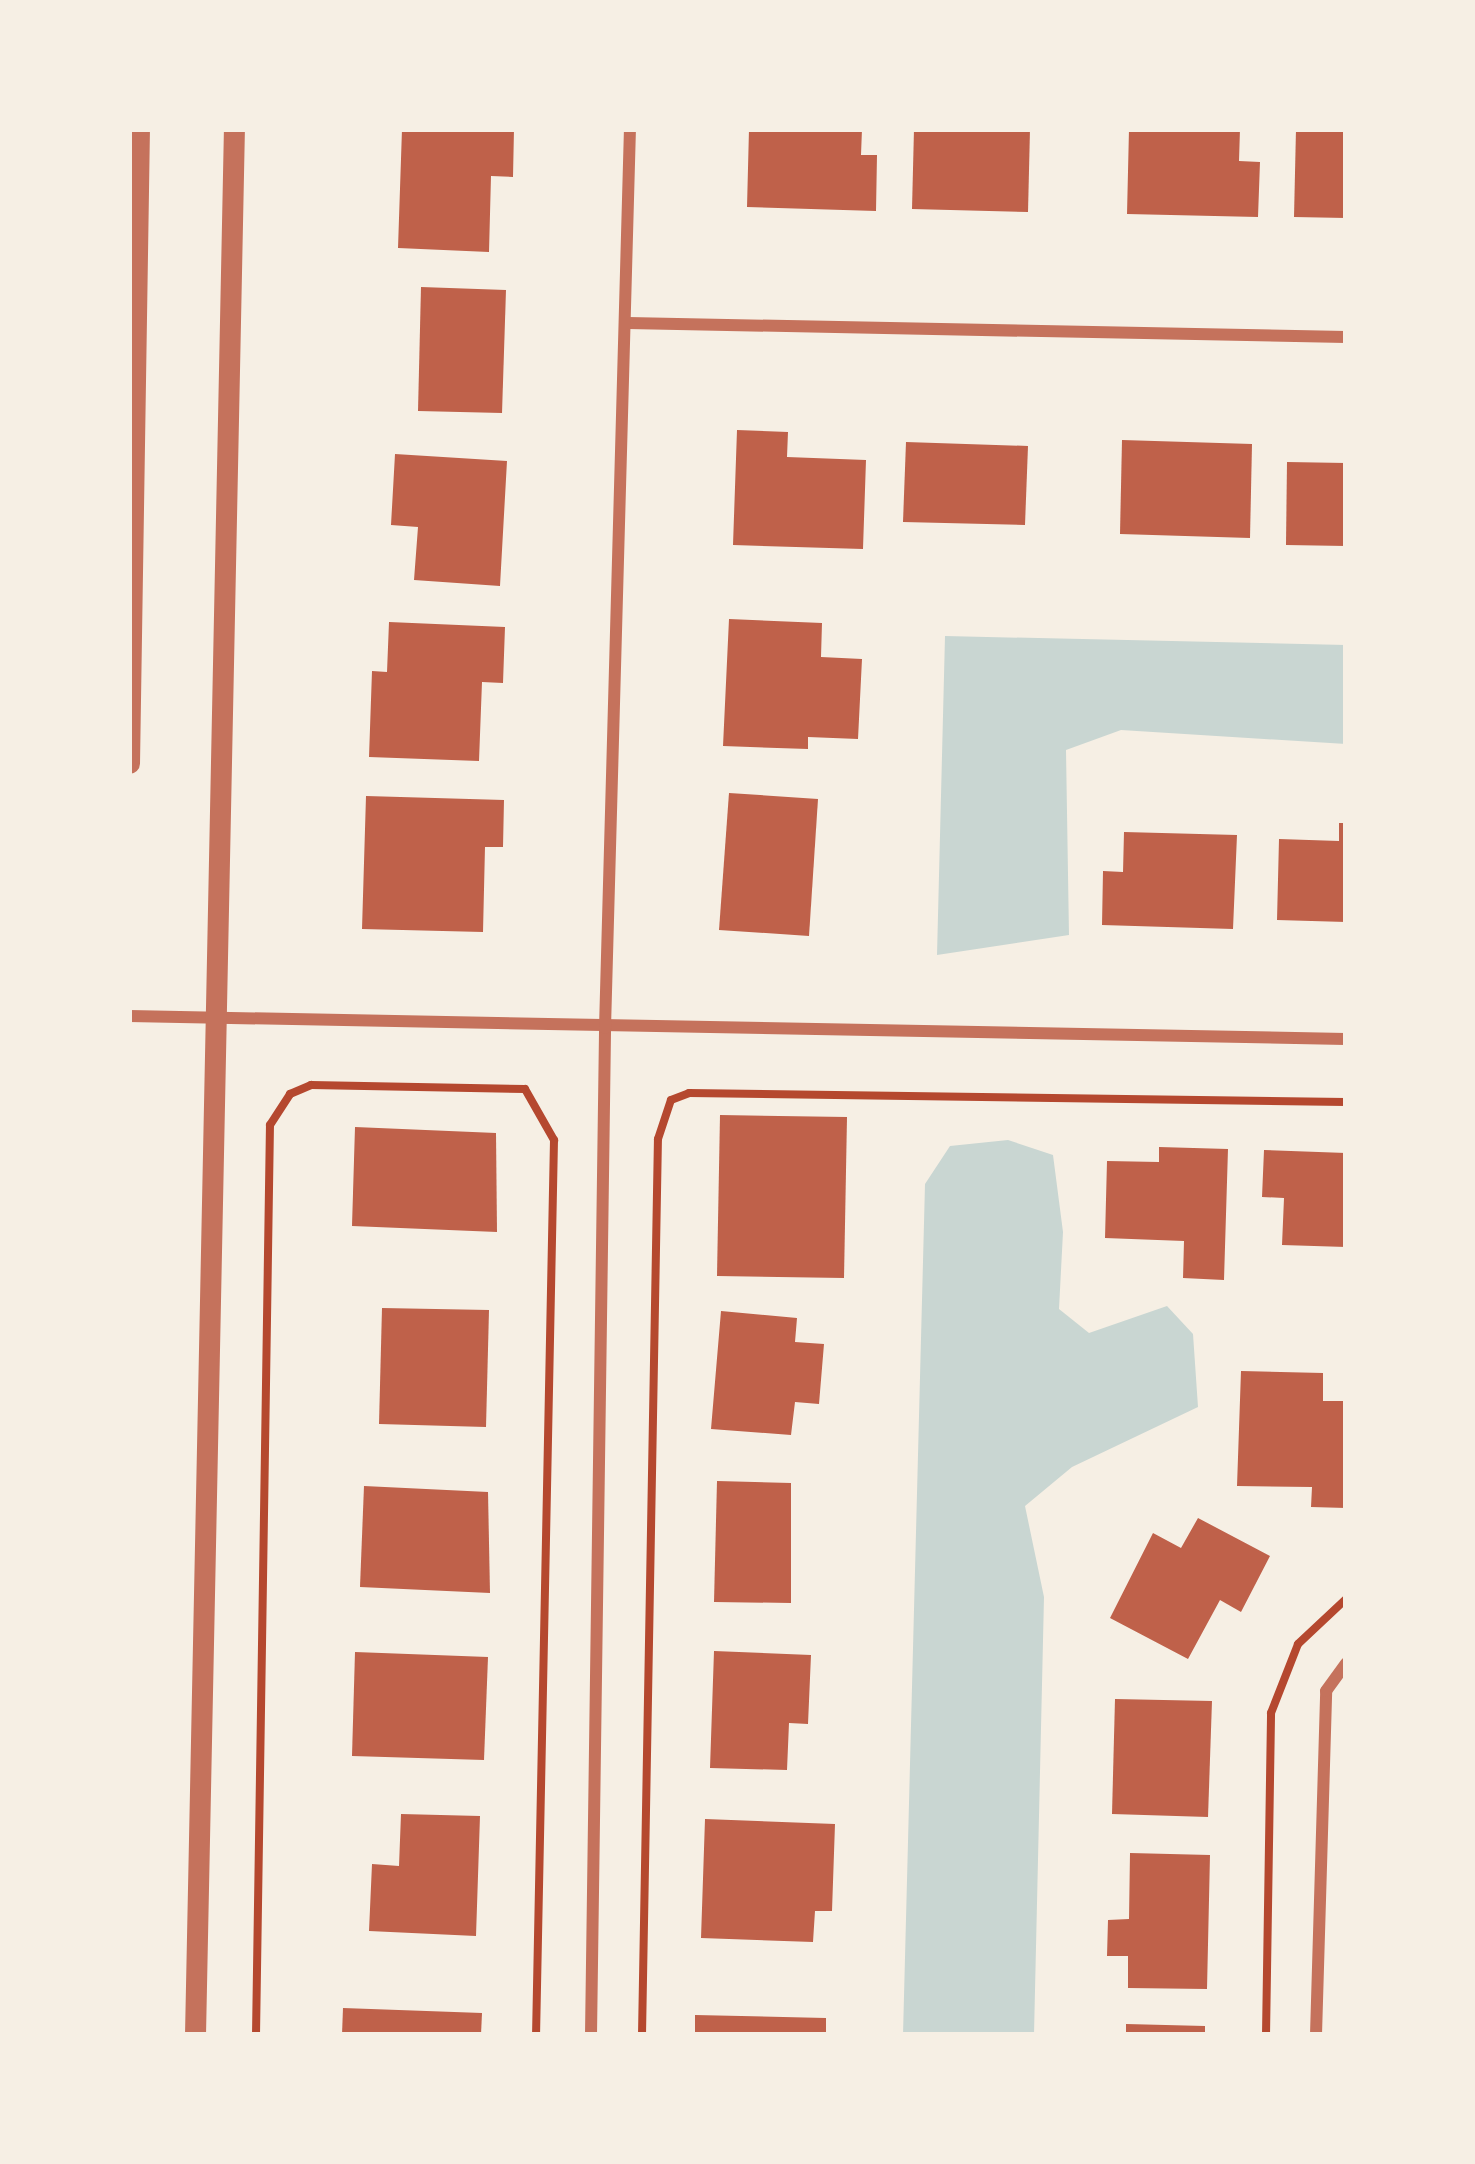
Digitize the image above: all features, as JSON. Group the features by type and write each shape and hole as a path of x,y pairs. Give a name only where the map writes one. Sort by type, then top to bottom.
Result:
{"street":[{"path":"129,763 139,129"},
{"path":"195,2035 234,129"},
{"path":"591,2035 604,1028 628,323 630,129"},
{"path":"628,323 1346,337"},
{"path":"129,1016 1346,1039"},
{"path":"1316,2035 1326,1691 1346,1663"}],"path":[{"path":"256,2035 270,1125 290,1094 311,1084 525,1089 554,1140 536,2035"},
{"path":"642,2035 658,1139 671,1100 689,1093 1346,1102"},
{"path":"1266,2035 1271,1714 1298,1645 1346,1599"}],"shaded area":[{"path":"945,636 1346,645 1346,744 1121,730 1066,750 1069,935 937,955"},
{"path":"1008,1140 1053,1155 1063,1232 1059,1309 1089,1333 1167,1306 1193,1334 1198,1407 1072,1467 1025,1506 1044,1597 1034,2035 903,2035 925,1184 950,1146"}],"building":[{"path":"402,129 514,129 513,177 491,176 489,252 398,248"},
{"path":"749,129 862,129 861,155 877,155 876,211 747,207"},
{"path":"914,129 1030,129 1028,212 912,209"},
{"path":"1129,129 1240,129 1239,161 1260,162 1258,217 1127,214"},
{"path":"1296,129 1346,129 1346,218 1294,217"},
{"path":"421,287 506,290 502,413 418,411"},
{"path":"737,430 788,432 787,457 866,460 863,549 733,545"},
{"path":"1122,440 1252,444 1250,538 1120,534"},
{"path":"906,442 1028,446 1025,525 903,522"},
{"path":"395,454 507,461 500,586 414,580 418,527 391,525"},
{"path":"1287,462 1346,463 1346,546 1286,545"},
{"path":"729,619 822,623 821,657 862,659 858,739 808,737 808,749 723,746"},
{"path":"389,622 505,627 503,683 482,682 479,761 369,757 372,671 387,672"},
{"path":"729,793 818,799 809,936 719,930"},
{"path":"366,796 504,800 503,847 485,847 483,932 362,929"},
{"path":"1339,823 1346,823 1346,922 1277,920 1279,839 1339,841"},
{"path":"1124,832 1237,835 1233,929 1102,925 1103,871 1123,872"},
{"path":"720,1115 847,1117 844,1278 717,1276"},
{"path":"355,1127 496,1133 497,1232 352,1226"},
{"path":"1159,1147 1228,1149 1224,1280 1183,1278 1184,1241 1105,1238 1107,1161 1159,1162"},
{"path":"1264,1150 1346,1153 1346,1247 1282,1245 1284,1198 1262,1197"},
{"path":"382,1308 489,1310 486,1427 379,1424"},
{"path":"721,1311 797,1318 795,1342 824,1344 819,1404 795,1402 791,1435 711,1429"},
{"path":"1241,1371 1323,1373 1323,1401 1346,1401 1346,1508 1311,1507 1312,1487 1237,1486"},
{"path":"717,1481 791,1483 791,1603 714,1602"},
{"path":"364,1486 488,1492 490,1593 360,1587"},
{"path":"1198,1518 1270,1556 1241,1612 1220,1600 1188,1659 1110,1618 1153,1533 1181,1548"},
{"path":"714,1651 811,1655 808,1724 789,1723 787,1770 710,1768"},
{"path":"355,1652 488,1657 484,1760 352,1756"},
{"path":"1115,1699 1212,1701 1208,1817 1112,1814"},
{"path":"401,1814 480,1816 476,1936 369,1931 372,1864 399,1866"},
{"path":"705,1819 835,1824 832,1911 815,1911 813,1942 701,1938"},
{"path":"1130,1853 1210,1855 1207,1989 1128,1988 1128,1956 1107,1956 1108,1920 1129,1919"},
{"path":"343,2008 482,2013 481,2035 342,2035"},
{"path":"695,2015 826,2018 826,2035 695,2035"},
{"path":"1126,2024 1205,2026 1205,2035 1126,2035"}]}
